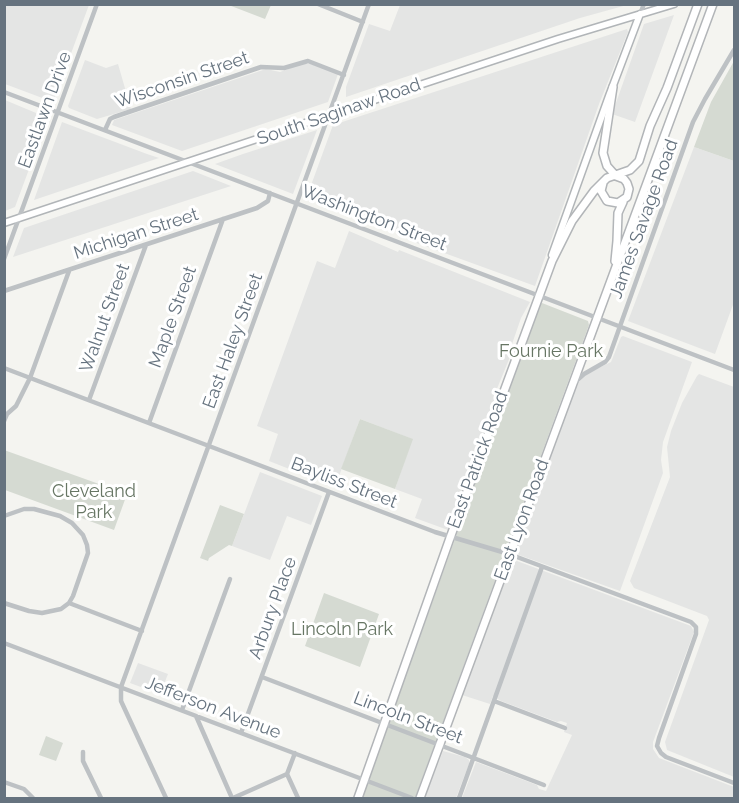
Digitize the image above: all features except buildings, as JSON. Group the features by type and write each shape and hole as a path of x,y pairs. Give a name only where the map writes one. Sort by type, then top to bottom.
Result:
{"highway":[{"name":"East Lyon Road","path":"420,798 712,7"},
{"path":"547,273 574,217 591,194 607,178 630,170 639,161 650,126 696,8"},
{"path":"613,87 602,147 603,157 616,176 627,183 629,192 618,213 614,272"},
{"path":"601,119 606,127"},
{"path":"607,178 602,188 605,199 615,204 625,199"},
{"name":"East Patrick Road","path":"358,798 547,273"}],"main road":[{"name":"South Saginaw Road","path":"4,224 674,4"},
{"name":"East Patrick Road","path":"547,273 640,14"}],"street":[{"name":"Eastlawn Drive","path":"4,258 98,4"},
{"path":"318,4 363,21"},
{"name":"East Haley Street","path":"121,687 369,4"},
{"name":"East Patrick Road","path":"640,14 644,4"},
{"name":"James Savage Road","path":"570,387 609,357 693,122 735,50"},
{"name":"Wisconsin Street","path":"105,130 110,119 114,117 261,67 284,68 308,61 344,75"},
{"name":"Washington Street","path":"4,92 734,369"},
{"name":"Michigan Street","path":"4,291 257,208 268,201 270,194"},
{"name":"Maple Street","path":"149,423 223,219"},
{"name":"Walnut Street","path":"89,400 146,244"},
{"path":"4,421 7,414 16,406 30,378 69,270"},
{"name":"Bayliss Street","path":"4,368 450,538 509,554 694,624 696,634 657,742 659,751 666,757 735,783"},
{"name":"Arbury Place","path":"241,733 330,492"},
{"path":"4,516 24,508 60,516 72,523 83,535 88,553 69,603 61,609 42,613 4,603"},
{"path":"459,798 542,567"},
{"path":"182,710 230,579"},
{"path":"69,603 142,631"},
{"name":"Jefferson Avenue","path":"4,643 412,798"},
{"name":"Lincoln Street","path":"262,677 544,785"},
{"path":"121,687 121,701 166,798"},
{"path":"494,701 566,728"},
{"path":"196,716 233,798 287,774 295,753"},
{"path":"83,752 83,761 101,798"},
{"path":"287,774 298,798"},
{"path":"4,782 24,789 33,798"}],"shaded area":[{"path":"400,4 627,5 580,18 346,97 346,87 369,24 390,31"},
{"path":"4,5 89,5 53,102 5,84"},
{"path":"674,15 635,122 612,114 644,24"},
{"path":"627,29 628,32 599,104 535,286 414,242 410,237 306,199 333,125"},
{"path":"85,60 106,68 118,64 131,109 97,119 69,108"},
{"path":"302,64 311,64 338,74 328,102 182,151 112,125 114,120 266,69 280,72"},
{"path":"5,100 48,118 15,207 5,211"},
{"path":"62,122 147,154 159,158 34,200"},
{"path":"317,130 293,194 215,164 243,154"},
{"path":"694,147 734,161 734,302 715,354 628,321"},
{"path":"193,171 231,186 13,257 24,228"},
{"path":"349,231 530,302 521,318 511,347 512,352 494,396 496,397 448,530 415,518 422,499 395,489 412,439 360,419 335,487 269,461 278,434 257,426 317,261 335,268"},
{"path":"623,336 692,362 663,442 661,460 663,473 620,591 519,555 515,549 579,382 586,374 611,362"},
{"path":"699,374 734,387 734,777 667,750 665,742 709,620 707,616 634,588 630,581 670,477 667,447 671,431 682,403"},
{"path":"260,472 322,496 311,525 287,516 270,560 232,546"},
{"path":"517,561 691,626 694,632 653,742 653,749 659,758 734,787 734,798 462,798 476,762 537,785 539,789 546,791 572,735 564,732 567,723 557,722 493,696 490,704 462,695 509,566"},
{"path":"138,663 168,674 160,694 130,683"},
{"path":"443,751 465,757 469,760 469,764 456,798 426,798 426,794"}],"green space":[{"path":"226,4 271,4 271,5 265,19"},
{"path":"734,61 734,161 694,147 711,102"},
{"name":"Fournie Park","path":"542,303 588,321 589,325 415,798 362,798 539,305"},
{"path":"360,419 413,439 395,489 341,469"},
{"name":"Cleveland Park","path":"4,450 127,494 114,530 5,490"},
{"path":"220,505 244,514 232,546 229,545 208,561 200,558"},
{"name":"Lincoln Park","path":"324,593 379,614 360,667 305,646"},
{"path":"46,736 63,743 56,761 39,755"}]}
